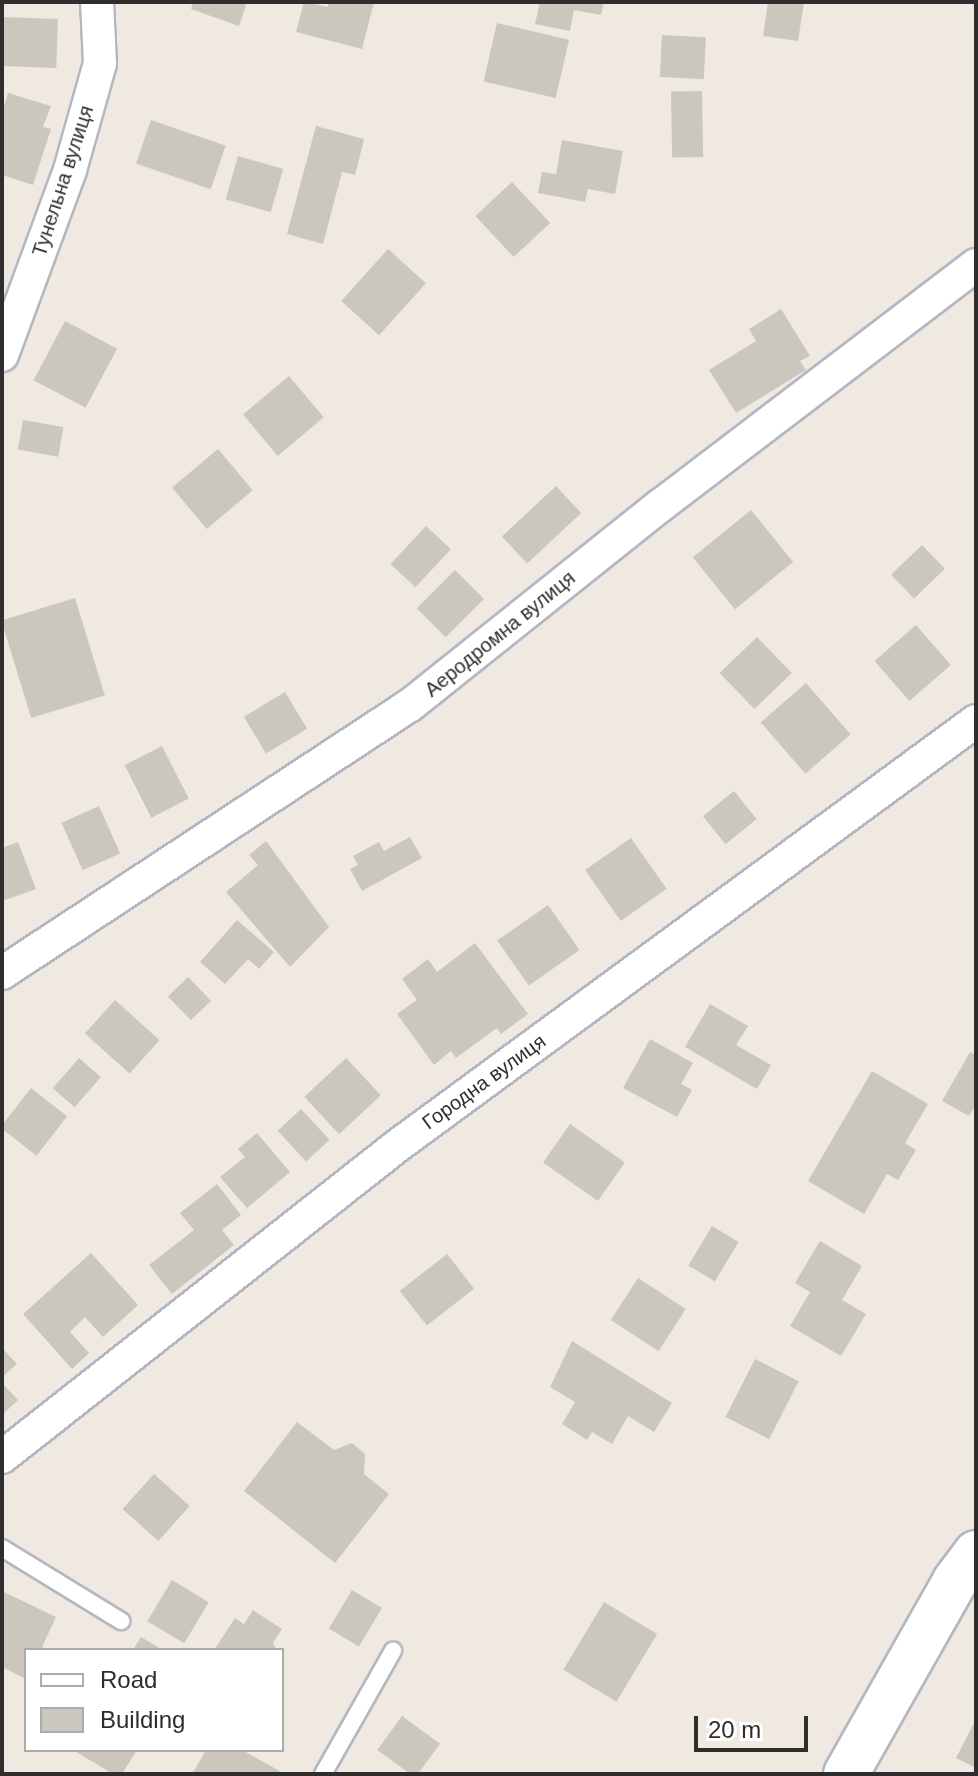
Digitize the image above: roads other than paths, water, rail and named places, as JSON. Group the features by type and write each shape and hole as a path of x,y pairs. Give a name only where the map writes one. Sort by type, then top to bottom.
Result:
{"main road":[{"path":"846,1774 969,1576"}],"street":[{"name":"Тунельна вулиця","path":"2,355 70,170 100,63 97,2"},
{"name":"Аеродромна вулиця","path":"2,973 409,706 661,505 976,265"},
{"name":"Городна вулиця","path":"2,1457 397,1146 976,721"}],"lane":[{"path":"2,1548 121,1621"},
{"path":"323,1774 393,1651"}]}
